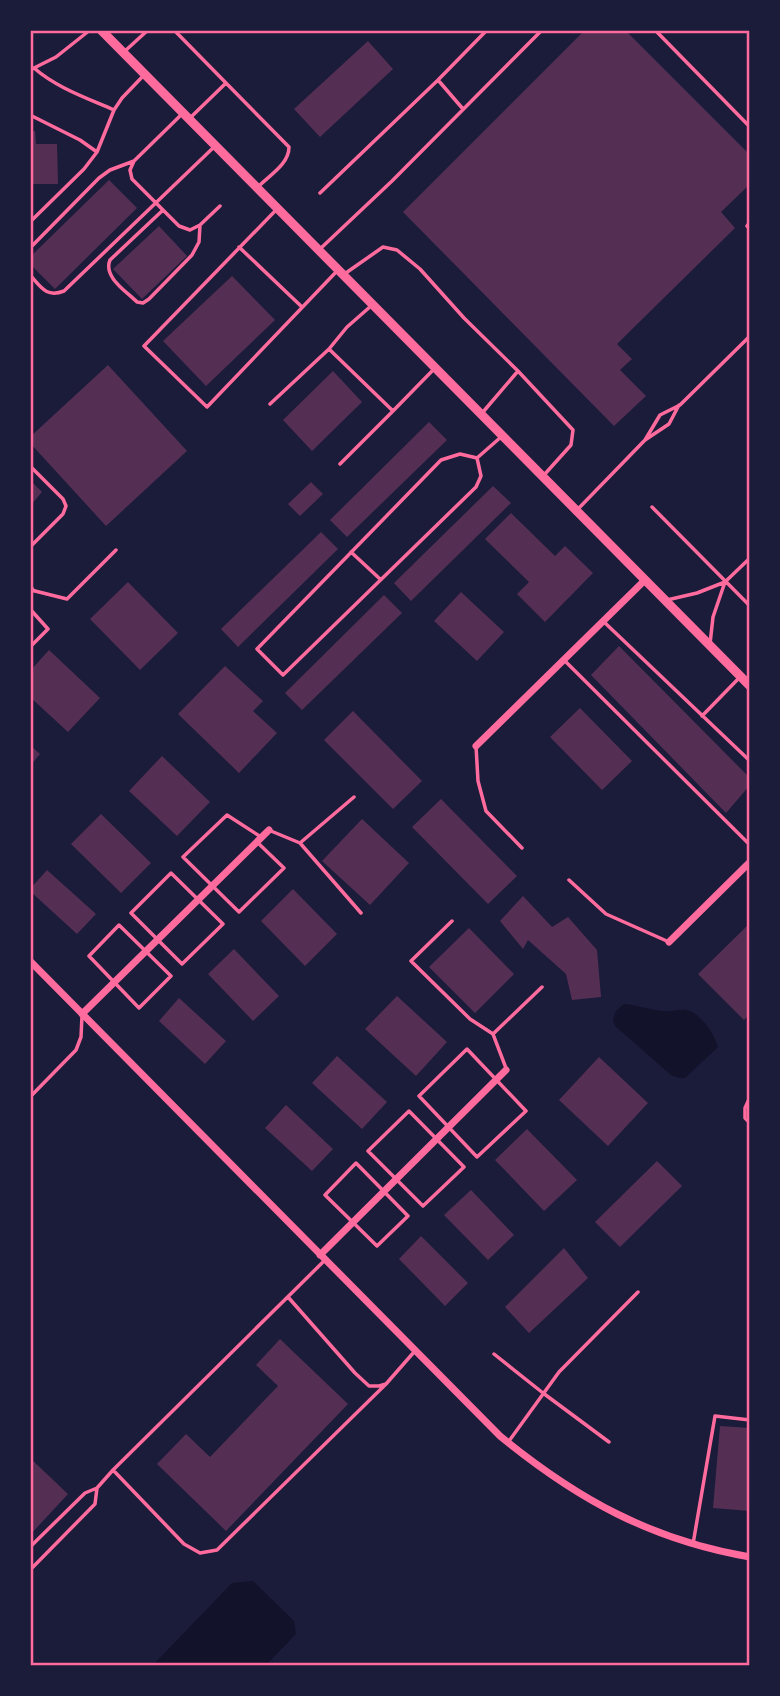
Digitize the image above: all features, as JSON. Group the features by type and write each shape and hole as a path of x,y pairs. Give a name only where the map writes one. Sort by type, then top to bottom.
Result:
{"street":[{"path":"102,30 750,687"},
{"path":"476,746 645,580"},
{"path":"82,1014 269,830"},
{"path":"669,942 750,862"},
{"path":"30,961 480,1416 534,1464 600,1506 653,1530 693,1544 750,1557"},
{"path":"323,1257 352,1223 506,1070"}],"lane":[{"path":"32,69 56,57 90,30"},
{"path":"123,53 148,30"},
{"path":"174,30 289,147 285,163 257,188"},
{"path":"320,193 487,30"},
{"path":"319,250 392,181 542,30"},
{"path":"655,30 750,127"},
{"path":"32,69 58,85 114,110"},
{"path":"30,222 84,169 97,152 114,110 145,74"},
{"path":"438,80 463,109"},
{"path":"220,206 200,225 190,230 179,226 132,179 130,170 134,162 226,83"},
{"path":"30,115 80,140 97,152"},
{"path":"30,275 46,292 55,295 64,291 215,146"},
{"path":"30,248 99,178 110,170 134,162"},
{"path":"277,208 144,346 206,407 302,307 341,272 383,247 397,250 420,269 573,430 571,445 542,477"},
{"path":"163,210 110,260 107,266 109,274 137,302 143,303 149,299 192,255 199,242 200,225"},
{"path":"750,222 747,226 750,229"},
{"path":"239,247 302,307"},
{"path":"270,404 372,304"},
{"path":"576,510 645,440 669,424 680,405 750,337"},
{"path":"329,349 393,411"},
{"path":"340,464 435,368"},
{"path":"481,414 518,371"},
{"path":"645,440 660,415 680,405"},
{"path":"477,458 503,436"},
{"path":"460,454 477,458 481,477 475,487 283,675 257,649 441,460 460,454"},
{"path":"30,466 63,499 66,506 63,514 30,547"},
{"path":"652,507 750,607"},
{"path":"30,589 67,599 116,550"},
{"path":"351,552 381,579"},
{"path":"665,600 697,593 725,582 750,558"},
{"path":"710,646 713,617 725,582"},
{"path":"30,609 48,629 30,647"},
{"path":"603,621 750,761"},
{"path":"564,660 750,845"},
{"path":"702,716 741,677"},
{"path":"476,746 478,781 486,811 522,848"},
{"path":"300,843 354,797"},
{"path":"227,815 259,840 284,868 239,912 183,857 227,815"},
{"path":"269,830 300,843 361,913"},
{"path":"171,873 198,900 223,924 182,964 131,914 171,873"},
{"path":"569,880 607,914 669,942"},
{"path":"452,921 411,961 470,1019 493,1034 506,1070"},
{"path":"119,925 146,951 171,976 139,1008 89,956 119,925"},
{"path":"493,1034 542,987"},
{"path":"30,1097 76,1050 81,1037 82,1014"},
{"path":"467,1049 497,1079 526,1111 477,1157 419,1096 467,1049"},
{"path":"750,1097 744,1118 750,1123"},
{"path":"409,1111 437,1139 464,1167 423,1206 368,1151 409,1111"},
{"path":"356,1163 384,1191 408,1216 377,1246 324,1195 356,1163"},
{"path":"30,1547 85,1493 97,1488 288,1297 323,1257"},
{"path":"508,1442 559,1372 638,1292"},
{"path":"288,1297 369,1386 386,1384"},
{"path":"113,1470 184,1544 200,1553 217,1550 386,1384 415,1351"},
{"path":"494,1354 609,1442"},
{"path":"693,1544 715,1416 750,1420"},
{"path":"30,1570 95,1504 97,1488"}],"shaded area":[{"path":"624,1004 691,1012 706,1025 718,1047 685,1078 671,1075 615,1026 613,1019 616,1011"},
{"path":"253,1581 294,1621 296,1634 265,1666 152,1666 232,1583"}],"building":[{"path":"585,30 625,30 750,155 750,184 721,212 735,228 617,344 632,359 620,370 646,396 614,426 403,212"},
{"path":"368,41 393,69 320,137 294,109"},
{"path":"30,131 35,131 36,144 57,144 58,184 30,184"},
{"path":"109,180 137,208 55,289 30,264 30,257"},
{"path":"159,226 187,256 142,299 113,269"},
{"path":"232,276 275,320 206,386 163,341"},
{"path":"108,365 187,451 106,526 30,443 30,437"},
{"path":"333,371 362,402 312,451 283,420"},
{"path":"429,422 447,440 347,537 330,520"},
{"path":"30,480 42,492 30,506"},
{"path":"311,482 323,494 300,516 288,504"},
{"path":"493,486 511,503 411,601 394,583"},
{"path":"511,513 555,556 565,546 593,573 545,622 517,594 529,582 485,539"},
{"path":"321,532 338,549 238,647 221,629"},
{"path":"128,582 178,633 140,670 90,619"},
{"path":"461,592 504,632 477,661 434,621"},
{"path":"384,595 402,613 302,710 285,693"},
{"path":"619,646 750,778 750,785 726,813 591,675"},
{"path":"49,650 100,698 68,732 30,697 30,671"},
{"path":"225,666 263,701 253,711 277,733 239,773 178,714"},
{"path":"580,708 632,761 602,790 550,737"},
{"path":"353,711 422,781 393,809 324,740"},
{"path":"30,745 40,754 30,766"},
{"path":"162,756 210,802 177,836 129,791"},
{"path":"441,799 517,876 488,904 412,827"},
{"path":"101,814 151,863 121,893 71,844"},
{"path":"362,819 409,863 370,905 322,861"},
{"path":"47,870 96,914 77,934 30,891"},
{"path":"293,889 337,934 305,966 261,921"},
{"path":"523,896 552,927 568,917 597,950 601,997 572,1000 566,974 528,940 523,949 500,921"},
{"path":"747,926 750,929 750,1014 744,1020 698,974"},
{"path":"469,928 514,974 475,1013 429,967"},
{"path":"234,949 279,996 253,1021 208,974"},
{"path":"397,996 447,1042 416,1076 365,1029"},
{"path":"179,998 226,1041 205,1064 159,1021"},
{"path":"337,1056 387,1102 362,1129 312,1083"},
{"path":"599,1057 648,1103 608,1146 559,1100"},
{"path":"286,1105 333,1149 312,1171 265,1128"},
{"path":"527,1129 577,1180 544,1211 495,1160"},
{"path":"657,1161 682,1186 620,1247 595,1222"},
{"path":"471,1190 514,1235 488,1260 444,1215"},
{"path":"421,1236 468,1283 445,1306 399,1259"},
{"path":"564,1248 588,1278 529,1333 505,1307"},
{"path":"280,1339 348,1404 226,1531 157,1464 186,1434 210,1457 278,1386 256,1365"},
{"path":"720,1426 750,1428 750,1511 713,1508"},
{"path":"30,1458 68,1494 30,1535"}]}
